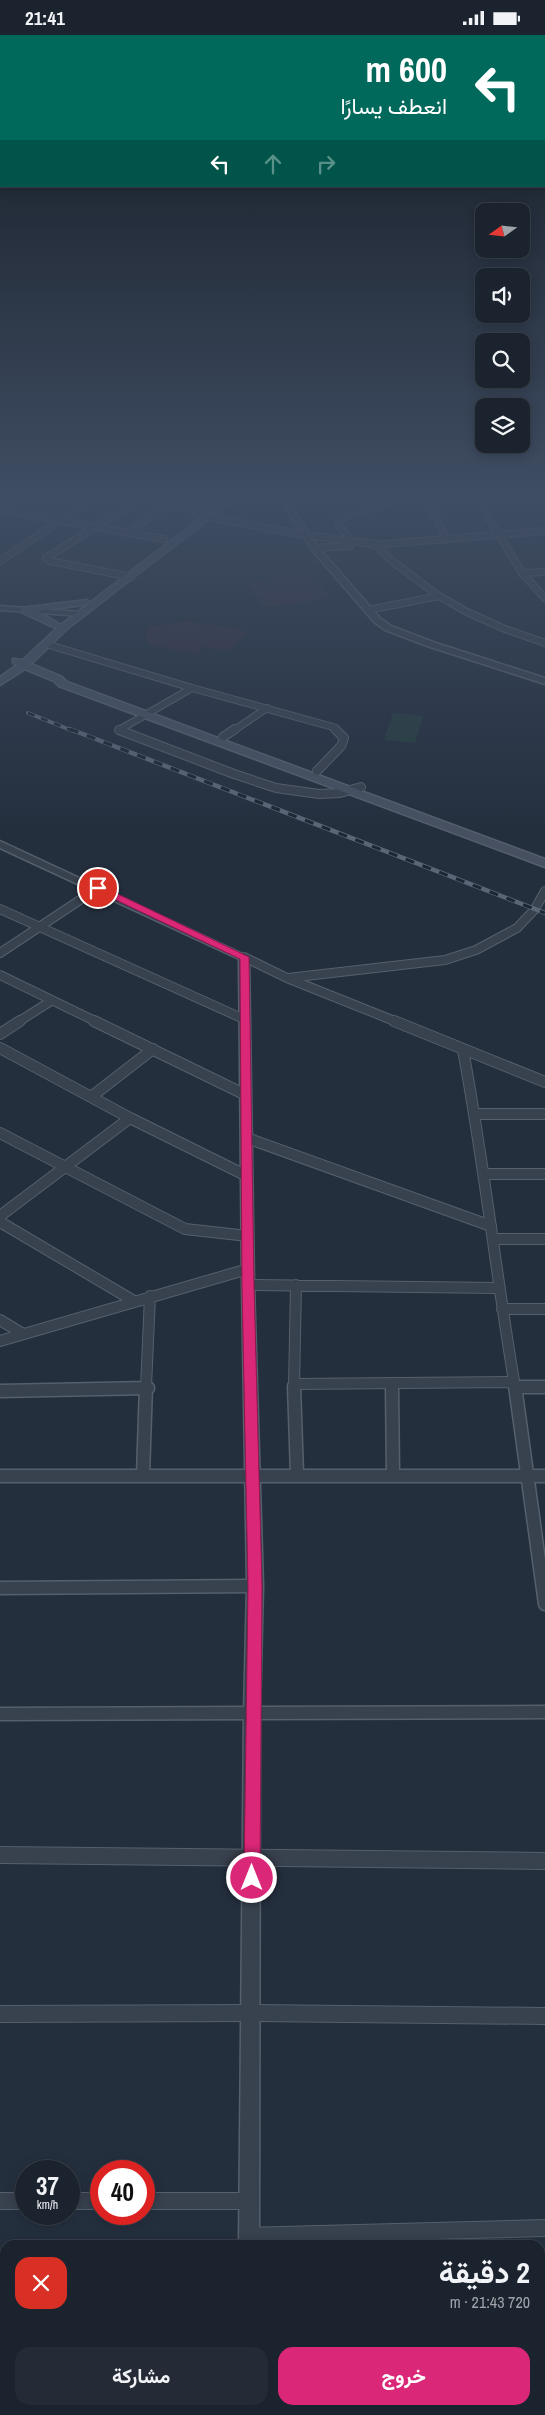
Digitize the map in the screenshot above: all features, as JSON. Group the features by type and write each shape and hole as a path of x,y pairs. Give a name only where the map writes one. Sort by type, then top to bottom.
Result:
{"main road":[{"path":"29,611 47,608"},
{"path":"0,682 78,608"},
{"path":"0,672 21,663 46,644 68,618 83,608"},
{"path":"29,611 68,618"},
{"path":"21,663 58,679 63,684 223,737 545,854"},
{"path":"148,713 350,791 545,863"}],"street":[{"path":"1,608 68,618"},
{"path":"368,610 378,608"},
{"path":"460,608 505,629 545,643"},
{"path":"368,610 377,620 399,633 545,681"},
{"path":"46,644 192,688 333,727 344,737 342,746 317,771"},
{"path":"192,688 118,730 274,787 318,794 350,791 361,787"},
{"path":"223,737 267,708"},
{"path":"0,844 98,888 286,978 545,1083"},
{"path":"0,953 98,888"},
{"path":"286,978 439,961 476,951 517,928 535,909 545,891"},
{"path":"0,909 246,1020"},
{"path":"244,957 248,1277 255,1586 252,1711 249,2240"},
{"path":"0,975 246,1095"},
{"path":"0,1034 51,1001"},
{"path":"0,1048 130,1118 247,1175"},
{"path":"91,1097 152,1049"},
{"path":"463,1050 476,1114 498,1288 515,1384 545,1601"},
{"path":"476,1114 545,1114"},
{"path":"0,1216 130,1118"},
{"path":"0,1133 185,1229 248,1236"},
{"path":"247,1138 491,1226"},
{"path":"484,1174 545,1174"},
{"path":"0,1222 134,1301"},
{"path":"493,1239 545,1239"},
{"path":"0,1341 150,1296 248,1277 296,1285 498,1288"},
{"path":"296,1285 294,1384 297,1474"},
{"path":"143,1475 148,1388 150,1296"},
{"path":"502,1309 545,1309"},
{"path":"0,1320 23,1334"},
{"path":"392,1383 392,1475"},
{"path":"294,1384 515,1384 545,1387"},
{"path":"0,1391 148,1388"},
{"path":"0,1475 297,1474 545,1476"},
{"path":"0,1588 255,1586"},
{"path":"0,1714 252,1711 545,1712"},
{"path":"0,1855 545,1861"},
{"path":"0,2014 251,2013 545,2016"},
{"path":"0,2201 15,2201"},
{"path":"155,2201 249,2201"},
{"path":"270,2240 545,2227"}],"shaded area":[{"path":"187,621 249,632 231,649 222,650 203,647 196,654 151,645 145,637 148,627"}],"green space":[{"path":"393,713 423,716 415,743 384,740"}],"railway":[{"path":"28,713 73,731"},
{"path":"70,729 545,913"}],"route":[{"path":"98,888 244,957 246,987 248,1285 255,1586 252,1711 252,1878"}]}
